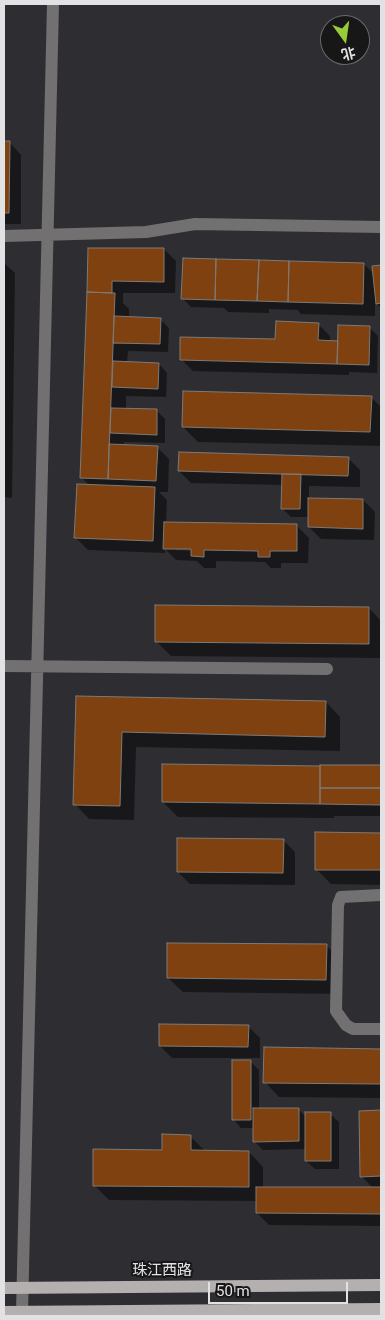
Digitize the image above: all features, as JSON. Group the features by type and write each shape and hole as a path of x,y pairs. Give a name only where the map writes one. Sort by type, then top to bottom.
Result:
{"main road":[{"name":"珠江西路","path":"4,1288 381,1285"},
{"path":"4,1312 37,1314 155,1314 381,1309"}],"street":[{"path":"22,1312 53,4"},
{"path":"4,236 146,232 196,224 381,227"},
{"path":"4,666 327,669"},
{"path":"381,896 340,897 338,905 336,1011 346,1025 353,1029 381,1029"}],"building":[{"path":"4,141 10,141 9,213 4,213"},
{"path":"88,248 164,248 164,282 112,281 112,293 87,292"},
{"path":"183,258 216,259 215,300 181,299"},
{"path":"216,259 259,260 257,301 215,300"},
{"path":"259,260 289,261 288,302 257,301"},
{"path":"289,261 364,263 363,304 288,302"},
{"path":"381,265 381,303 376,304 372,266"},
{"path":"87,292 115,293 108,479 80,478"},
{"path":"114,316 161,318 160,344 113,343"},
{"path":"276,321 319,323 318,340 338,341 337,364 180,360 180,337 275,339"},
{"path":"338,325 370,326 369,365 337,364"},
{"path":"113,361 159,363 158,389 112,387"},
{"path":"183,391 372,396 370,432 182,427"},
{"path":"111,408 157,409 157,435 110,433"},
{"path":"109,444 158,446 156,481 108,479"},
{"path":"179,452 349,457 348,476 178,471"},
{"path":"282,474 301,474 300,509 281,509"},
{"path":"77,484 155,487 153,541 74,538"},
{"path":"308,498 363,499 363,529 308,527"},
{"path":"164,522 297,524 297,551 270,551 270,557 258,557 258,551 204,550 204,557 191,556 191,549 163,549"},
{"path":"155,605 369,607 369,644 155,642"},
{"path":"76,696 326,701 325,737 122,732 120,806 73,805"},
{"path":"162,764 320,766 320,804 162,802"},
{"path":"320,765 381,765 381,788 320,788"},
{"path":"320,788 381,788 381,805 320,804"},
{"path":"315,832 381,833 381,870 315,870"},
{"path":"177,838 284,839 283,873 177,872"},
{"path":"167,943 327,944 326,980 167,978"},
{"path":"159,1024 249,1025 248,1047 159,1046"},
{"path":"264,1047 381,1049 381,1084 263,1083"},
{"path":"232,1060 251,1060 251,1120 232,1120"},
{"path":"253,1108 299,1108 299,1141 253,1142"},
{"path":"381,1110 381,1176 360,1177 359,1111"},
{"path":"305,1112 331,1112 331,1161 305,1161"},
{"path":"162,1134 191,1135 191,1150 249,1151 249,1187 93,1186 93,1149 162,1150"},
{"path":"256,1187 381,1187 381,1214 256,1213"}]}
